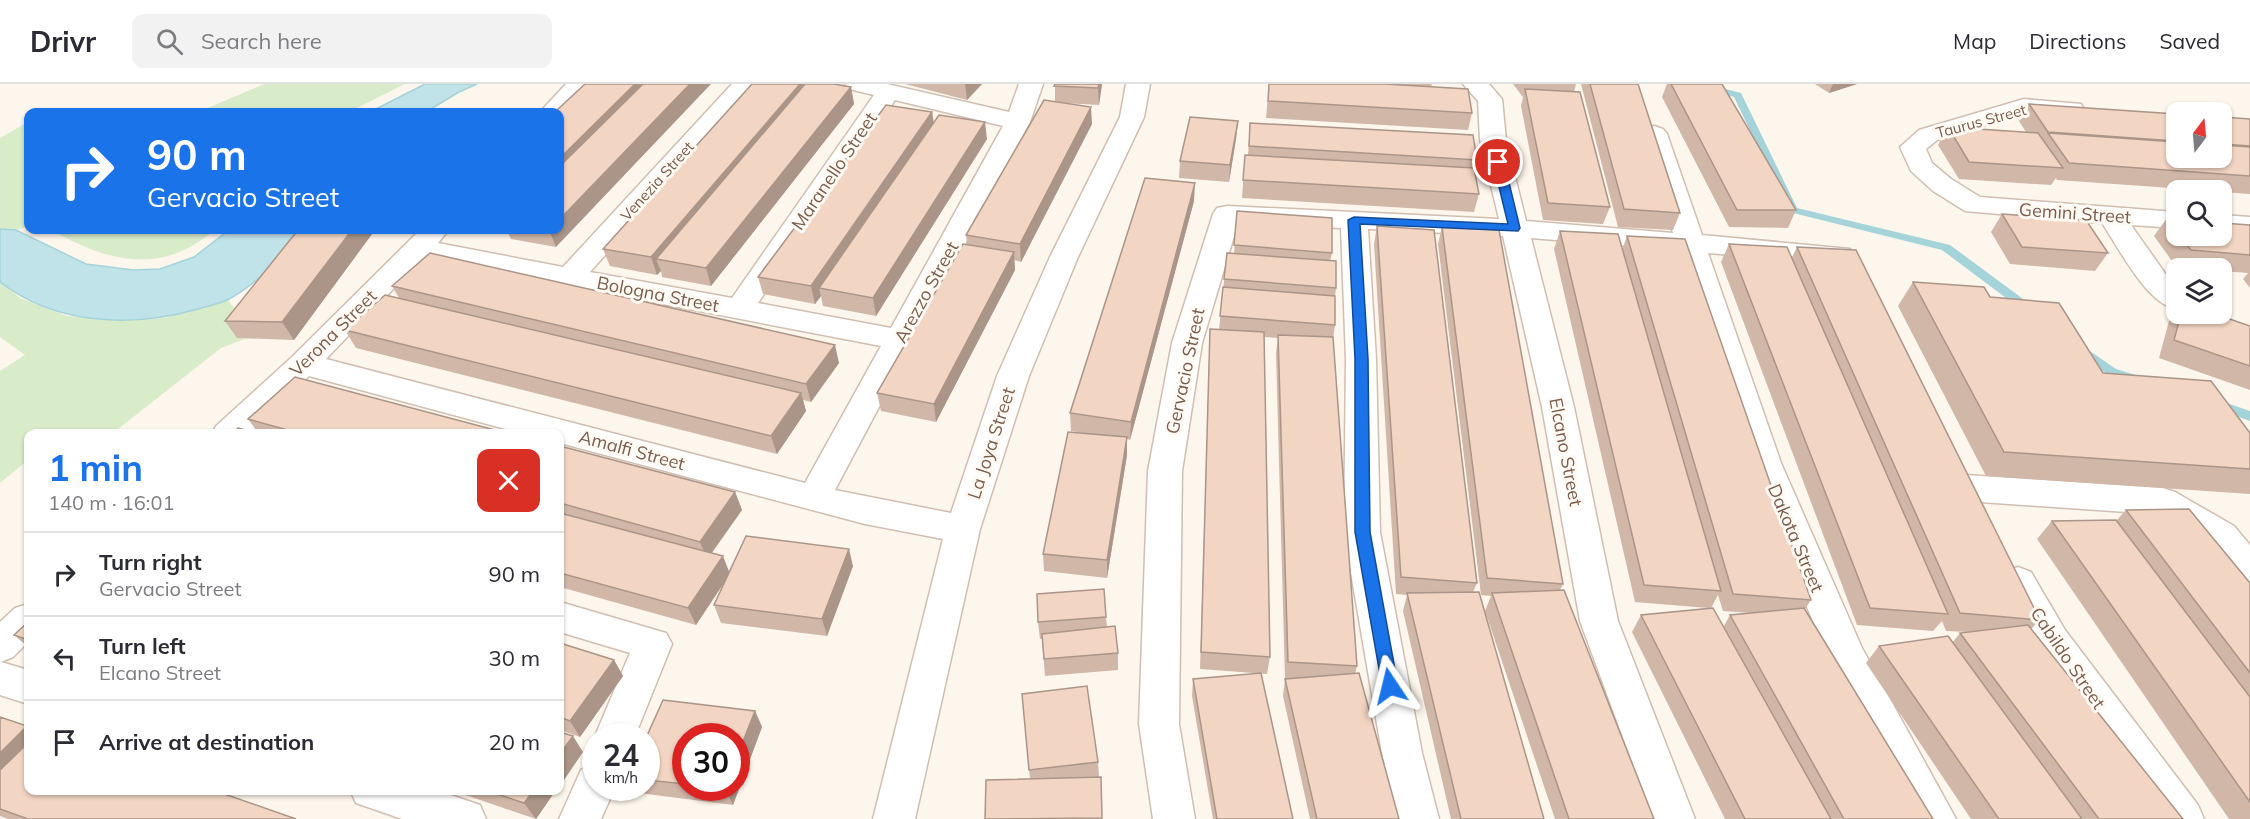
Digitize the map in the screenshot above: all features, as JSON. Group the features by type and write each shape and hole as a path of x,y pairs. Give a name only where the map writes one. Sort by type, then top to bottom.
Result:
{"street":[{"path":"556,108 580,84"},
{"name":"Venezia Street","path":"570,277 745,84"},
{"path":"857,84 1018,122"},
{"name":"Arezzo Street","path":"814,498 1018,122 1031,84"},
{"name":"La Joya Street","path":"894,819 963,529 1013,376 1064,257 1132,117 1138,84"},
{"name":"Elcano Street","path":"1475,84 1490,99 1481,139 1514,228 1558,407 1599,621 1674,819"},
{"name":"Maranello Street","path":"739,309 888,92"},
{"name":"Taurus Street","path":"1974,205 1942,185 1920,166 1913,147 1928,135 2024,106 2094,111"},
{"name":"Dakota Street","path":"1647,115 1764,463 1846,655 1935,819"},
{"name":"Gemini Street","path":"1974,205 2166,219"},
{"name":"Gervacio Street","path":"1174,819 1159,724 1165,471 1191,332 1227,214 1514,228 1859,257 1864,267"},
{"path":"2110,215 2159,286 2166,292"},
{"path":"1354,220 1361,359 1362,532 1402,753 1418,819"},
{"path":"2232,224 2250,225"},
{"name":"Bologna Street","path":"426,239 570,277 900,340"},
{"name":"Verona Street","path":"233,429 303,364 426,239"},
{"name":"Amalfi Street","path":"303,364 551,429"},
{"name":"Amalfi Street","path":"564,432 871,512 963,529"},
{"name":"Cabildo Street","path":"2183,819 2052,641 1976,506 2163,501 2222,536 2250,570"},
{"path":"564,618 654,644 621,723"},
{"path":"0,646 24,623"},
{"path":"0,678 24,686"},
{"path":"387,795 465,819"},
{"path":"580,819 588,801"}],"green space":[{"path":"264,84 405,84 357,108 207,108"},
{"path":"24,124 24,227 16,230 0,229 0,138"},
{"path":"59,234 209,234 194,245 174,254 154,259 113,256"},
{"path":"0,282 20,298 67,316 118,320 165,318 228,300 255,335 221,348 118,429 24,429 24,463 0,483 0,371 25,355 0,337"}],"water":[{"path":"425,84 477,84 433,108 378,108"},
{"path":"0,229 16,230 86,264 133,270 160,269 194,257 224,234 304,234 261,276 240,292 225,301 173,315 147,319 95,319 45,307 0,282"}],"building":[{"path":"585,84 635,84 564,154 564,108 559,108"},
{"path":"643,84 690,84 564,215 564,162"},
{"path":"752,84 800,84 651,257 603,249"},
{"path":"805,84 834,84 851,87 706,268 656,259"},
{"path":"1055,84 1099,84 1098,88 1054,86"},
{"path":"1269,84 1385,84 1468,89 1472,113 1268,101"},
{"path":"1590,84 1638,84 1680,213 1624,209"},
{"path":"1671,84 1722,84 1796,210 1737,210"},
{"path":"1525,89 1580,92 1610,207 1548,203"},
{"path":"1044,100 1091,107 1020,244 966,235"},
{"path":"2029,104 2166,113 2166,140 2048,132"},
{"path":"886,105 932,112 811,286 758,277"},
{"path":"939,115 985,122 873,298 819,288"},
{"path":"1190,117 1238,121 1230,165 1180,161"},
{"path":"2232,118 2250,119 2250,146 2232,145"},
{"path":"1250,123 1473,135 1477,160 1249,146"},
{"path":"1948,127 2038,133 2063,168 1969,162"},
{"path":"2048,133 2166,141 2166,168 2232,168 2232,146 2250,147 2250,176 2069,163"},
{"path":"1245,155 1474,168 1479,194 1243,180"},
{"path":"1145,178 1195,183 1131,422 1070,413"},
{"path":"1237,211 1332,218 1332,253 1234,245"},
{"path":"2002,214 2086,220 2108,253 2022,247"},
{"path":"2232,224 2250,225 2250,255 2191,250 2188,246 2232,246"},
{"path":"1377,226 1434,230 1477,583 1401,577"},
{"path":"1442,227 1499,230 1563,584 1487,578"},
{"path":"1560,231 1618,234 1721,591 1644,585"},
{"path":"295,234 349,234 282,322 225,321"},
{"path":"1627,236 1685,239 1811,600 1733,594"},
{"path":"963,244 1014,252 934,404 877,393"},
{"path":"1729,244 1787,247 1948,614 1870,608"},
{"path":"1797,247 1856,250 2040,620 1960,613"},
{"path":"430,253 835,345 806,384 392,286"},
{"path":"1227,253 1336,261 1336,288 1224,279"},
{"path":"1913,282 1984,287 1990,297 2059,303 2103,373 2211,381 2250,433 2250,469 2004,452"},
{"path":"1223,287 1335,296 1335,325 1220,316"},
{"path":"385,295 801,393 771,436 345,330"},
{"path":"2232,320 2250,326 2250,366 2174,340 2178,324 2232,324"},
{"path":"1210,329 1264,332 1270,657 1201,652"},
{"path":"1278,335 1333,337 1357,666 1288,662"},
{"path":"295,377 491,429 284,429 248,419"},
{"path":"1068,432 1127,437 1107,560 1043,554"},
{"path":"564,447 735,492 700,542 564,504"},
{"path":"2189,509 2250,583 2250,673 2126,510"},
{"path":"564,514 723,556 688,608 564,574"},
{"path":"2116,520 2250,697 2250,802 2052,521"},
{"path":"746,536 849,549 822,619 714,605"},
{"path":"1104,589 1106,617 1038,622 1037,594"},
{"path":"1564,590 1654,819 1569,819 1492,593"},
{"path":"1479,592 1544,819 1461,819 1407,593"},
{"path":"1713,608 1831,819 1745,819 1641,615"},
{"path":"1804,608 1933,819 1844,819 1730,615"},
{"path":"2028,625 2183,819 2099,819 1960,633"},
{"path":"24,626 24,639 14,635"},
{"path":"1115,626 1118,653 1044,659 1042,634"},
{"path":"1948,636 2082,819 1999,819 1879,646"},
{"path":"564,644 614,660 570,721 564,719"},
{"path":"1261,673 1293,819 1217,819 1193,679"},
{"path":"1359,673 1399,819 1317,819 1285,679"},
{"path":"1087,686 1098,762 1029,770 1022,694"},
{"path":"663,700 755,711 750,724 672,723 672,783 660,781 660,723 653,723"},
{"path":"0,717 24,725 24,729 0,753"},
{"path":"564,733 573,736 564,748"},
{"path":"24,747 24,795 227,795 296,819 28,819 0,809 0,770"},
{"path":"1101,777 1102,818 985,819 986,780"},
{"path":"500,795 530,795 524,803"}],"waterway":[{"path":"1694,84 1738,95 1793,210 1946,247 2030,310"},
{"path":"2081,349 2112,372 2134,379"},
{"path":"2218,405 2250,416"}],"route":[{"path":"1390,686 1362,532 1361,359 1354,220 1514,228 1498,162"}]}
